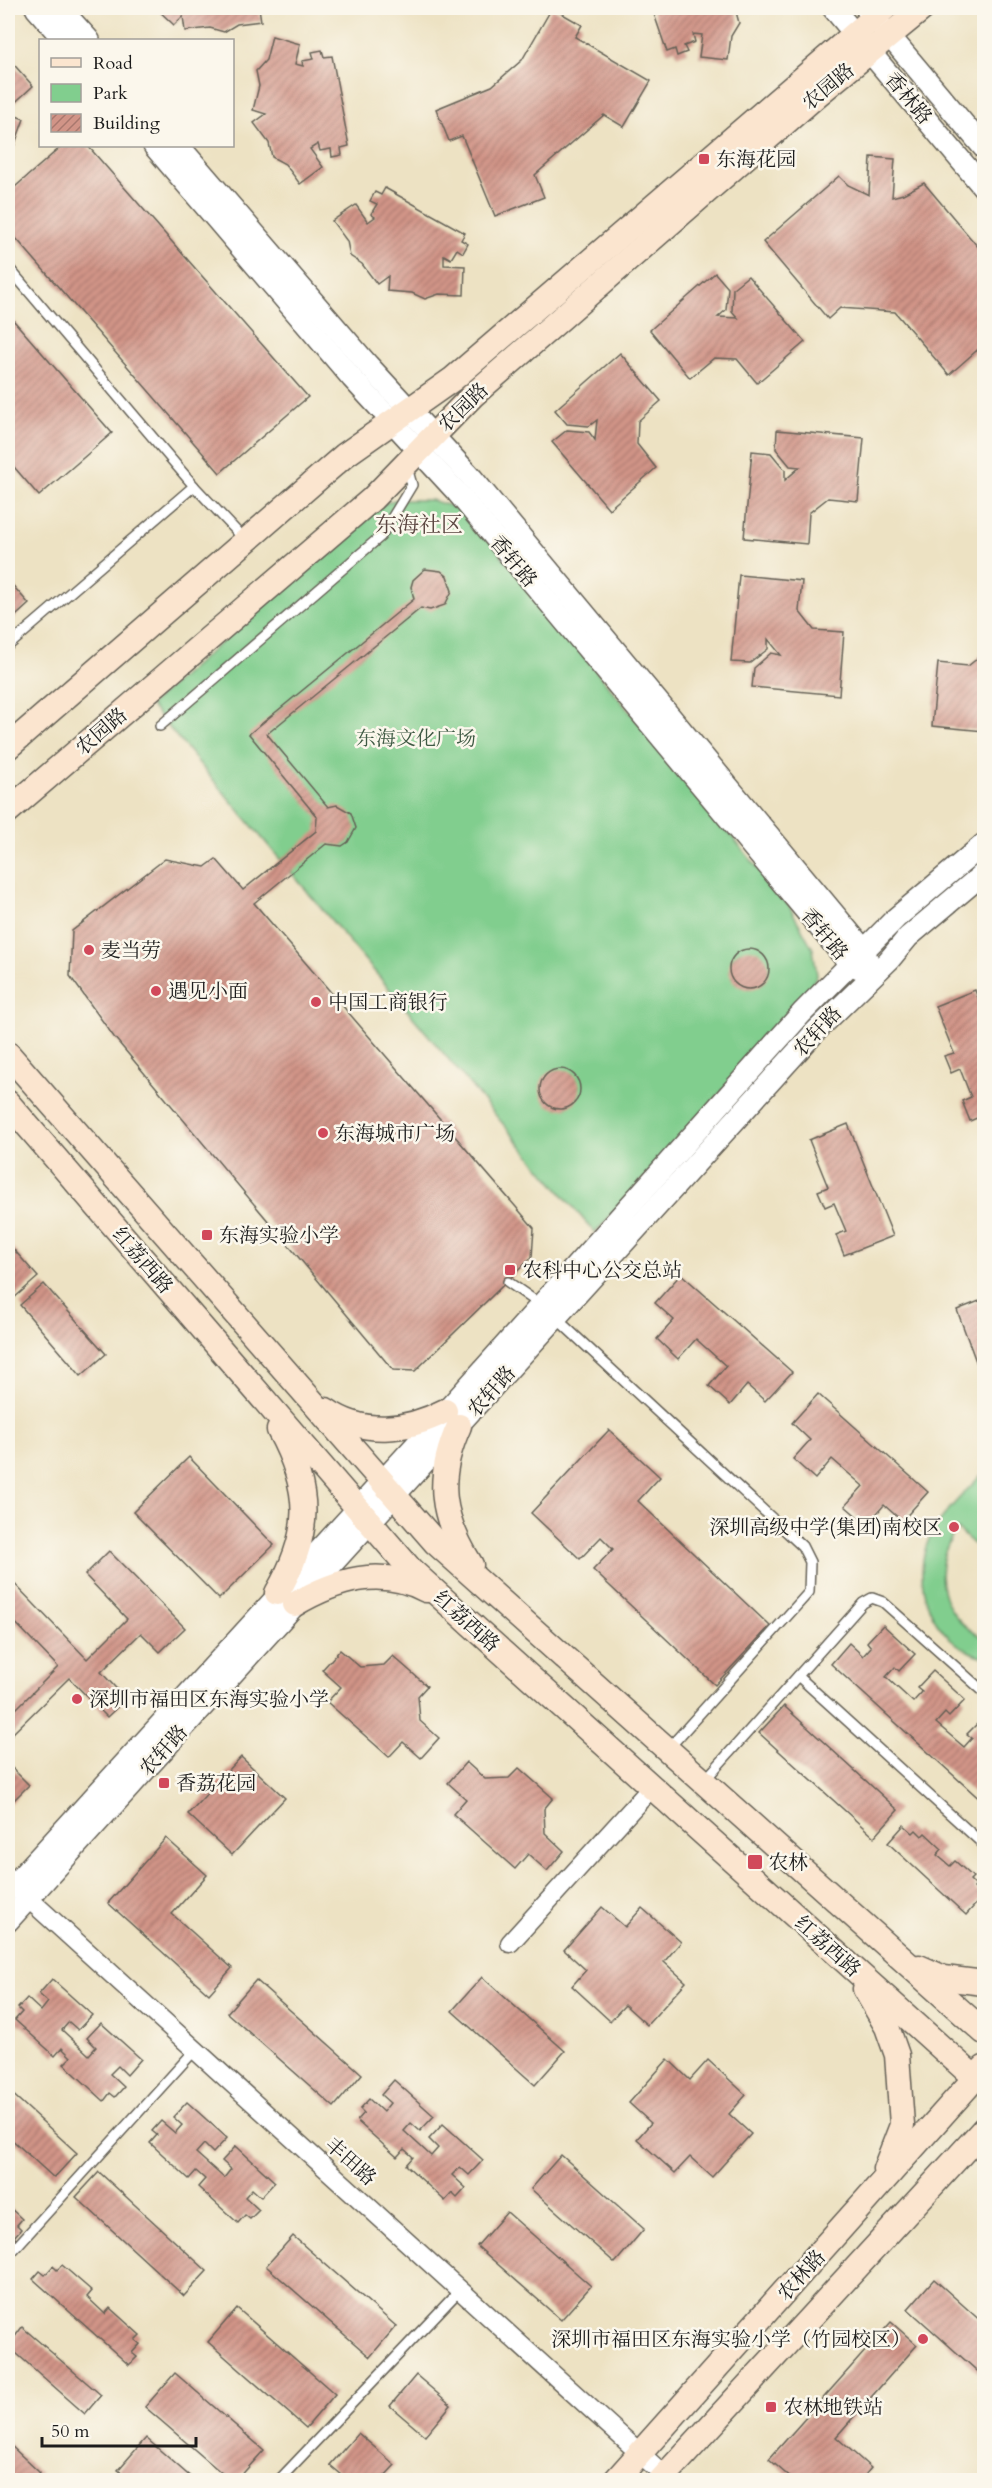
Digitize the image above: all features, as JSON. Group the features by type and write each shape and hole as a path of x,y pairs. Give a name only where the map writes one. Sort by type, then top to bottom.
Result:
{"main road":[{"name":"农园路","path":"8,811 372,499 490,380 923,8"},
{"name":"农园路","path":"8,747 345,456 453,379 855,33 875,10"},
{"name":"红荔西路","path":"8,1054 436,1543 702,1783 984,2032"},
{"name":"红荔西路","path":"8,1103 411,1570 844,1961 981,2075"},
{"path":"260,1396 299,1475 304,1519 302,1538 286,1599"},
{"path":"310,1399 334,1416 359,1426 406,1426 452,1419 444,1474 444,1499 449,1522 464,1553 495,1595"},
{"path":"286,1599 340,1581 387,1578 415,1585 444,1600"},
{"path":"887,1946 944,1978 984,1983"},
{"path":"844,1961 870,1996 887,2027 897,2055 902,2125 891,2157 872,2194"},
{"name":"农林路","path":"615,2481 981,2075"},
{"name":"农林路","path":"664,2479 984,2129"}],"street":[{"path":"36,8 63,39"},
{"path":"60,8 88,39"},
{"name":"香林路","path":"833,8 984,188"},
{"name":"香林路","path":"875,10 890,35 984,148"},
{"name":"香轩路","path":"155,147 401,416"},
{"name":"香轩路","path":"180,147 401,416 420,450 873,973"},
{"name":"农轩路","path":"8,1921 14,1888 452,1419 549,1311 802,1013 896,918 984,844"},
{"name":"农轩路","path":"549,1311 816,1031 873,973 889,960 908,937 984,873"},
{"path":"510,1943 652,1787"},
{"name":"丰田路","path":"14,1888 641,2453 664,2479"}],"lane":[{"path":"8,267 194,486 246,541"},
{"path":"160,726 381,536 411,485 420,450"},
{"path":"8,646 194,486"},
{"path":"508,1282 549,1311 802,1545 810,1562 809,1592 667,1751"},
{"path":"702,1783 863,1603 872,1598 883,1602 984,1692"},
{"path":"798,1676 984,1845"},
{"path":"8,2256 195,2050"},
{"path":"279,2481 460,2290"}],"green space":[{"name":"东海文化广场","path":"394,500 431,500 464,510 789,906 813,949 817,975 801,1003 595,1233 150,705 375,507"},
{"path":"984,1472 984,1553 957,1529 948,1544 941,1576 948,1605 957,1618 984,1638 984,1657 965,1649 950,1638 937,1623 928,1606 923,1588 922,1569 925,1549 938,1523"}],"building":[{"path":"156,8 259,8 261,21 237,24 224,32 210,28 185,31 183,16 174,25"},
{"path":"552,8 582,25 575,37 651,81 624,127 604,115 535,175 544,197 495,216 462,136 449,141 436,109 492,86 522,60"},
{"path":"652,8 735,8 739,23 731,36 728,60 699,57 702,35 693,34 695,42 684,46 687,52 677,56 675,49 667,52"},
{"path":"272,36 300,44 295,64 303,66 302,61 314,59 312,52 322,50 324,57 332,56 349,146 341,148 342,155 332,157 331,149 320,151 318,144 310,149 323,167 300,184 285,164 272,157 269,143 254,123 266,114 253,110 259,86 256,71 266,60"},
{"path":"8,58 33,86 8,109"},
{"path":"8,113 24,119 8,163"},
{"path":"61,147 89,147 308,397 220,473 8,229 8,193"},
{"path":"871,157 895,159 892,197 924,183 984,254 984,344 949,375 895,312 840,308 828,319 763,242 839,176 848,185 869,195"},
{"path":"385,188 465,233 461,240 468,244 463,253 457,249 451,259 444,255 444,265 465,266 464,295 439,294 425,299 412,293 387,291 388,276 377,284 362,264 350,256 347,241 332,221 356,205 368,222 375,217 371,214 377,204 370,201 375,192 381,195"},
{"path":"715,273 728,288 726,310 718,317 738,318 732,311 733,288 748,276 805,342 757,383 737,359 714,358 690,378 650,330"},
{"path":"14,321 112,433 39,496 8,460 8,326"},
{"path":"620,353 661,401 638,421 637,444 656,468 609,509 552,442 567,430 589,432 595,440 597,420 589,426 567,424 555,410"},
{"path":"777,430 864,438 858,501 828,498 809,513 807,544 744,538 752,451 771,453 785,470 785,480 800,467 790,466 776,449"},
{"name":"东海城市广场","path":"425,569 441,571 447,576 452,591 445,605 430,610 421,608 267,734 328,807 337,805 351,813 356,828 348,842 342,846 326,844 254,903 534,1228 532,1257 415,1371 393,1370 114,1037 70,976 72,931 165,859 205,867 216,859 243,890 316,831 317,817 249,734 414,599 411,587 413,580"},
{"path":"739,575 802,581 799,611 814,630 844,632 839,695 752,687 754,668 771,653 781,655 768,639 768,649 750,663 731,662"},
{"path":"8,580 29,604 8,623"},
{"path":"984,653 984,731 932,726 938,663 968,666"},
{"path":"749,949 757,950 763,955 768,961 768,977 763,983 757,988 749,989 741,988 735,983 730,977 729,969 730,961 735,955 741,950"},
{"path":"975,990 984,1014 984,1115 970,1121 962,1101 971,1097 960,1069 951,1073 944,1056 954,1053 935,1006"},
{"path":"560,1069 568,1070 574,1075 579,1081 579,1097 574,1103 568,1108 560,1109 552,1108 546,1103 541,1097 540,1089 541,1081 546,1075 552,1070"},
{"path":"848,1124 893,1236 844,1255 836,1235 846,1231 834,1203 825,1207 818,1191 828,1187 809,1140"},
{"path":"8,1243 38,1277 13,1299 8,1292"},
{"path":"681,1274 792,1372 765,1401 747,1385 730,1405 709,1386 726,1366 696,1339 678,1359 657,1339 674,1320 655,1303"},
{"path":"44,1284 106,1354 81,1376 20,1305"},
{"path":"984,1299 984,1383 957,1310"},
{"path":"818,1394 928,1492 902,1521 884,1505 867,1525 845,1506 863,1486 832,1459 815,1479 793,1459 810,1440 792,1423"},
{"path":"609,1430 660,1477 638,1501 770,1626 715,1685 593,1570 613,1549 601,1537 580,1559 531,1513"},
{"path":"189,1457 274,1545 219,1599 133,1512"},
{"path":"109,1551 185,1628 160,1652 141,1633 101,1672 126,1699 107,1717 69,1678 8,1738 8,1717 58,1667 8,1615 8,1577 87,1659 127,1619 85,1575"},
{"path":"883,1625 915,1654 899,1671 895,1667 886,1677 913,1702 922,1692 917,1688 933,1671 965,1700 949,1717 945,1713 936,1723 964,1747 972,1738 967,1734 984,1717 984,1803 831,1664 849,1643 863,1656 871,1647 867,1642"},
{"path":"340,1650 360,1667 384,1665 393,1656 427,1686 418,1696 420,1721 439,1738 421,1758 403,1742 389,1757 327,1702 341,1687 322,1670"},
{"path":"784,1706 898,1810 874,1837 759,1733"},
{"path":"241,1757 285,1798 232,1855 188,1814"},
{"path":"466,1762 485,1779 509,1778 519,1768 553,1798 544,1809 545,1833 564,1851 547,1871 528,1854 515,1869 453,1814 466,1799 448,1783"},
{"path":"8,1764 29,1785 8,1806"},
{"path":"904,1825 913,1833 916,1830 922,1836 925,1833 942,1849 937,1855 950,1866 955,1861 973,1877 970,1880 976,1886 974,1888 983,1896 966,1915 888,1843"},
{"path":"166,1838 207,1875 172,1914 232,1968 209,1994 108,1903"},
{"path":"602,1907 625,1927 642,1908 681,1942 664,1962 686,1982 647,2025 625,2005 610,2021 572,1986 586,1970 564,1950"},
{"path":"482,1977 565,2051 535,2085 452,2011"},
{"path":"52,1979 92,2015 78,2030 69,2022 62,2030 89,2055 96,2047 87,2038 101,2023 141,2059 127,2075 118,2066 110,2074 124,2087 115,2097 110,2093 104,2101 64,2064 71,2057 62,2048 55,2056 15,2020 22,2012 18,2008 27,1998 41,2011 48,2002 39,1994"},
{"path":"256,1980 362,2074 334,2107 227,2013"},
{"path":"668,2059 690,2080 708,2060 746,2095 729,2114 751,2134 712,2177 690,2157 675,2173 637,2139 651,2123 629,2103"},
{"path":"394,2080 434,2116 420,2131 411,2123 404,2131 431,2156 438,2148 429,2139 443,2124 483,2160 469,2175 460,2167 452,2175 466,2188 457,2198 452,2193 445,2201 406,2165 413,2157 404,2149 397,2157 357,2121 364,2113 360,2109 369,2099 383,2112 390,2103 381,2095"},
{"path":"8,2090 77,2153 54,2178 8,2136"},
{"path":"187,2102 227,2138 213,2153 204,2144 196,2153 224,2178 231,2169 222,2161 236,2146 275,2182 261,2197 252,2189 245,2197 259,2210 250,2219 245,2215 238,2223 198,2187 205,2179 196,2171 189,2179 150,2143 157,2135 152,2131 161,2121 175,2133 182,2125 173,2117"},
{"path":"561,2155 644,2229 615,2263 531,2189"},
{"path":"99,2172 207,2271 184,2296 76,2197"},
{"path":"8,2206 22,2219 17,2225 21,2229 14,2237 19,2242 11,2250 8,2247"},
{"path":"507,2212 591,2286 561,2320 477,2246"},
{"path":"293,2236 396,2326 370,2357 266,2266"},
{"path":"62,2265 92,2291 87,2297 105,2314 110,2308 140,2335 135,2340 140,2344 132,2353 137,2357 129,2365 33,2279 40,2271 45,2275 53,2266 57,2270"},
{"path":"934,2279 984,2324 984,2377 908,2309"},
{"path":"237,2308 335,2394 306,2428 208,2342"},
{"path":"891,2322 917,2345 836,2437 871,2468 861,2480 793,2480 769,2459"},
{"path":"22,2327 101,2395 85,2414 8,2346"},
{"path":"175,2373 264,2450 237,2480 230,2480 145,2407"},
{"path":"416,2375 451,2405 425,2436 390,2406"},
{"path":"358,2433 395,2465 381,2480 348,2480 330,2465"},
{"path":"146,2438 194,2480 131,2480 118,2470"},
{"path":"8,2443 40,2473 33,2480 8,2480"}],"place":[{"name":"东海花园","path":"704,159"},
{"name":"麦当劳","path":"89,950"},
{"name":"遇见小面","path":"156,991"},
{"name":"中国工商银行","path":"316,1002"},
{"name":"东海城市广场","path":"323,1133"},
{"name":"东海实验小学","path":"207,1235"},
{"name":"农科中心公交总站","path":"510,1270"},
{"name":"深圳高级中学(集团)南校区","path":"954,1527"},
{"name":"深圳市福田区东海实验小学","path":"77,1699"},
{"name":"香荔花园","path":"164,1783"},
{"name":"农林","path":"755,1862"},
{"name":"深圳市福田区东海实验小学（竹园校区）","path":"923,2339"},
{"name":"农林地铁站","path":"771,2407"}],"district":[{"name":"东海社区","path":"419,524"}]}
